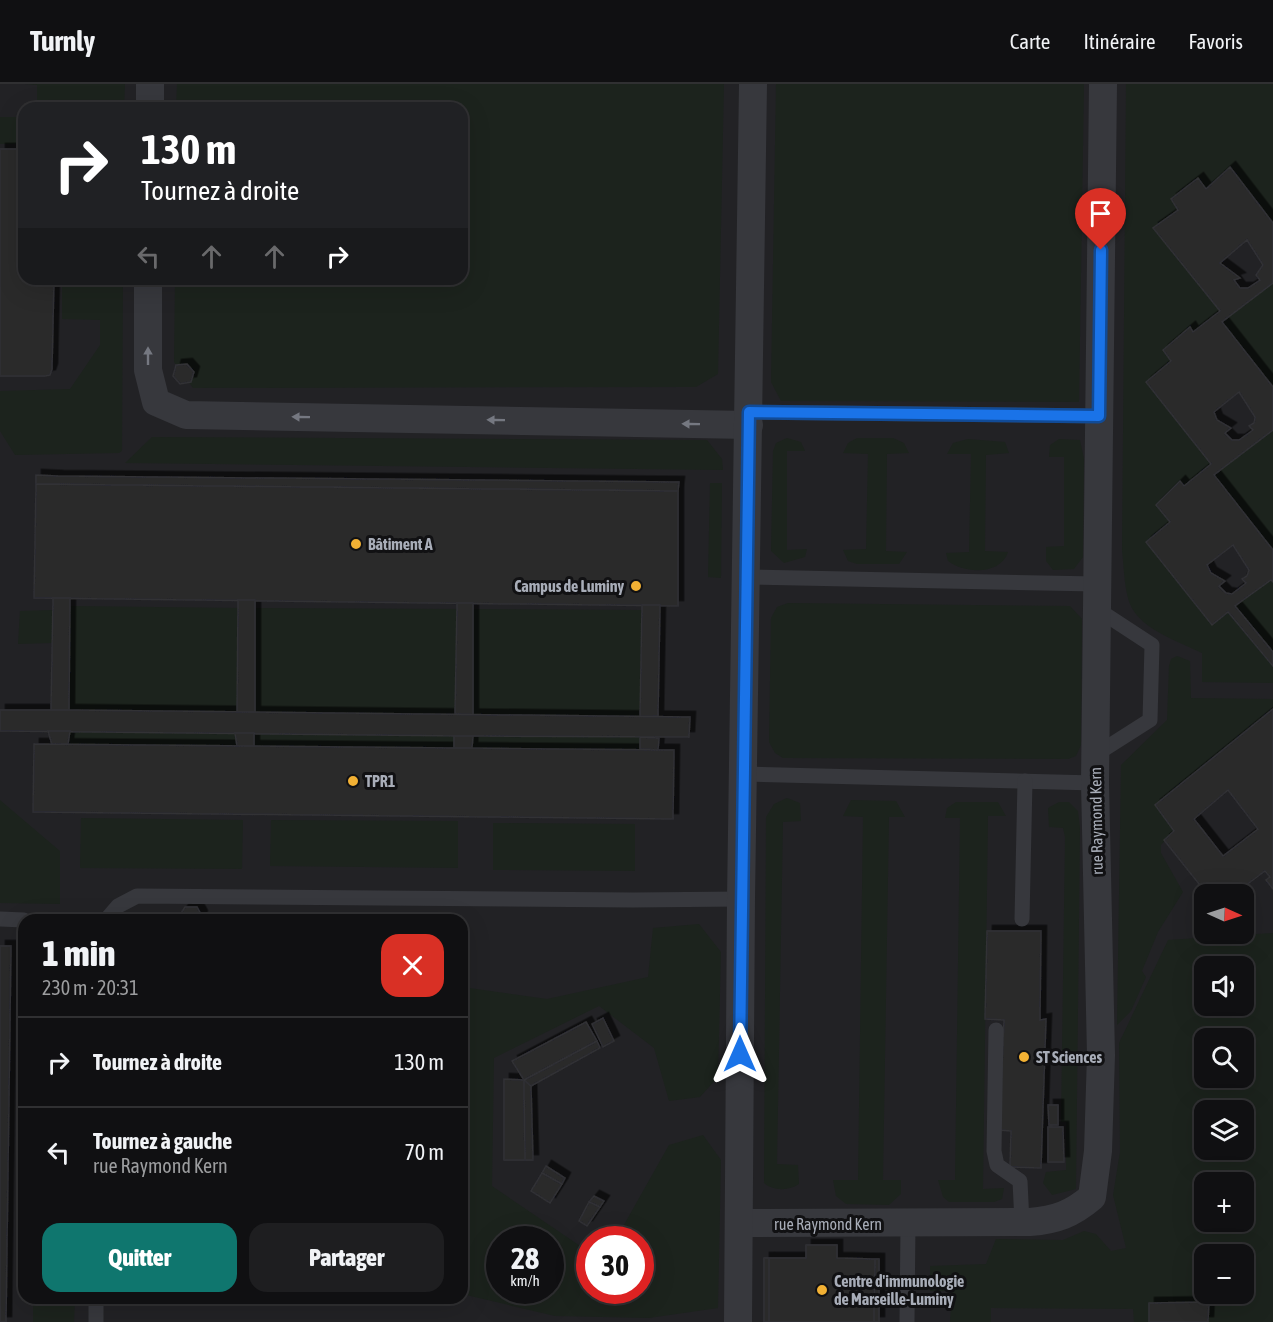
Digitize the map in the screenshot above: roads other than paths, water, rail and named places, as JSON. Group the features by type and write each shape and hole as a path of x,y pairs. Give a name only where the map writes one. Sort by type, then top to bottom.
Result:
{"street":[{"path":"150,84 150,102"},
{"path":"738,1322 741,899 745,774 753,84"},
{"name":"rue Raymond Kern","path":"739,1223 1022,1223 1055,1220 1075,1211 1092,1197 1096,1174 1101,1055 1095,755 1103,84"},
{"path":"148,285 148,370 156,402 186,415 749,418"}],"lane":[{"path":"749,418 1099,416"},
{"path":"746,577 1097,597 1152,645 1150,720 1095,755"},
{"path":"745,774 1095,783"},
{"path":"1022,919 1025,781"},
{"path":"111,914 118,906 137,896 741,899"},
{"path":"0,919 18,920"},
{"path":"996,1030 994,1151 997,1165 1020,1181 1022,1223"},
{"path":"907,1322 908,1224"},
{"path":"96,1304 96,1322"}],"place":[{"name":"Bâtiment A","path":"356,544"},
{"name":"Campus de Luminy","path":"636,586"},
{"name":"TPR1","path":"353,781"},
{"name":"ST Sciences","path":"1024,1057"},
{"name":"Centre d'immunologie de Marseille-Luminy","path":"822,1290"}]}
